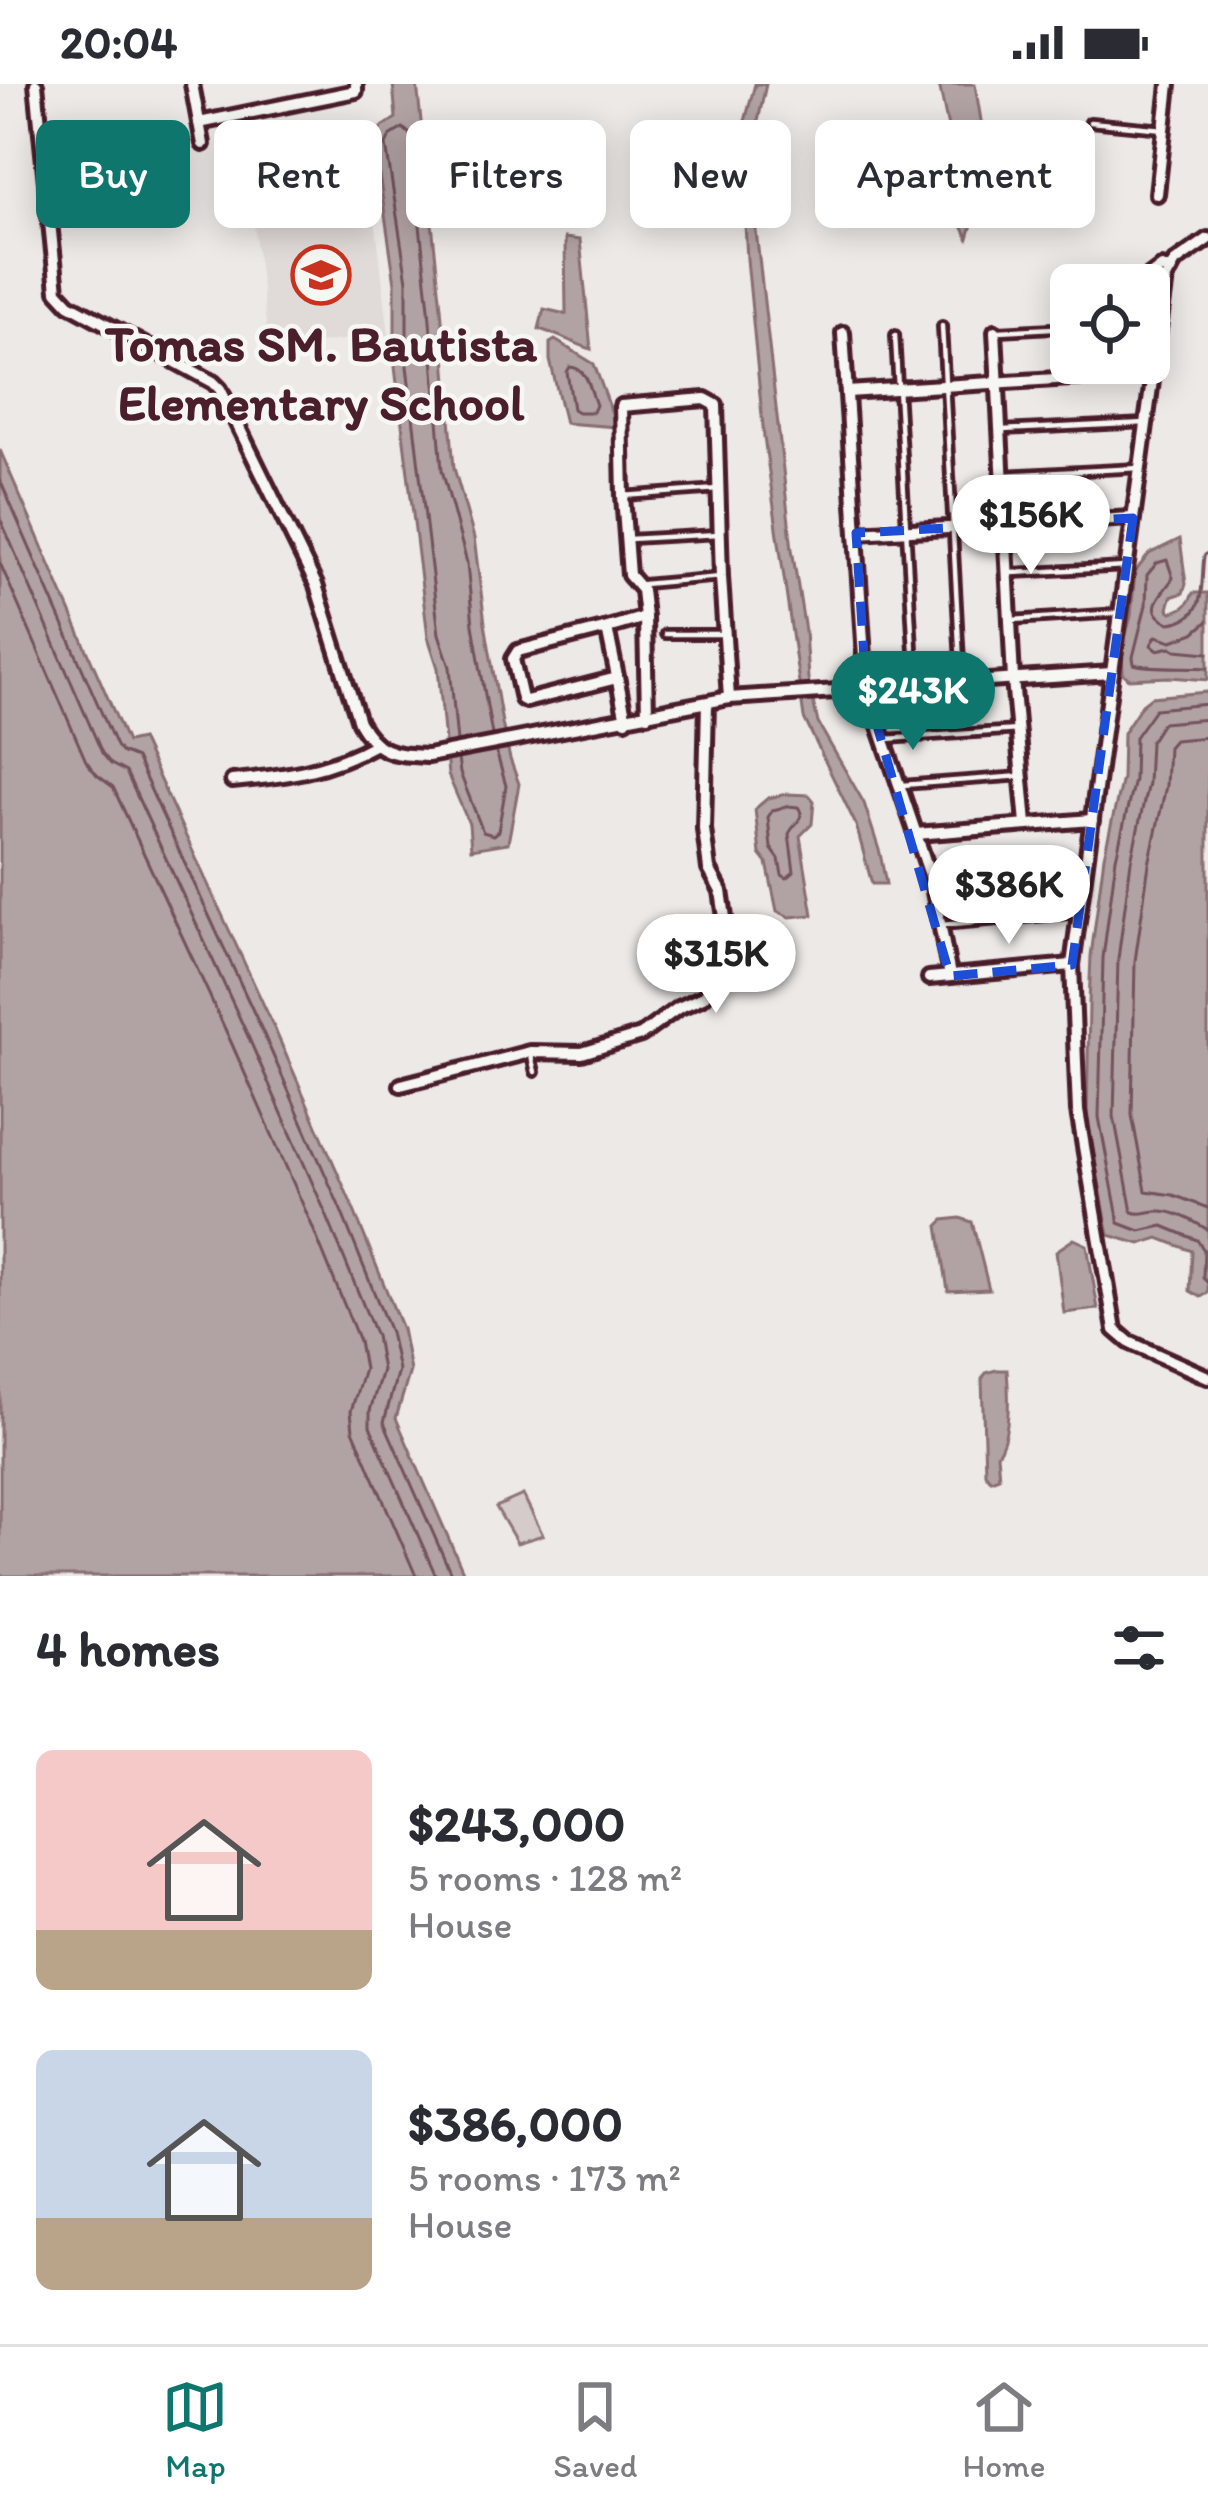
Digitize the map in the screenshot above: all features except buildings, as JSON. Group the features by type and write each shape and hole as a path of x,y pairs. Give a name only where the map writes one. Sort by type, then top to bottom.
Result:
{"street":[{"path":"36,84 57,291 69,304 220,389 316,585 351,700 369,738 389,754 428,756 729,698 1112,673"},
{"path":"192,84 203,144"},
{"path":"200,123 356,91 356,84"},
{"path":"1157,194 1169,84"},
{"path":"1170,271 1175,262 1208,239"},
{"path":"995,332 1013,679 1026,824"},
{"path":"843,333 866,688 932,881 950,976"},
{"path":"847,392 1050,380"},
{"path":"1152,384 1072,965 1078,1112 1115,1330 1129,1342 1208,1377"},
{"path":"647,716 645,617 642,590 629,575 621,406 705,399 716,405 729,698"},
{"path":"856,533 1133,518"},
{"path":"617,678 526,701 513,659 518,651 645,617"},
{"path":"604,629 626,720"},
{"path":"401,1085 530,1052 582,1053 641,1035 678,1008 703,997 716,982 729,944 704,830 707,703"},
{"path":"232,781 318,770 376,744"},
{"path":"916,834 1092,820"},
{"path":"929,978 1072,965"}],"lane":[{"path":"1095,122 1164,129"},
{"path":"942,326 961,682"},
{"path":"995,332 1050,328"},
{"path":"895,334 915,685"},
{"path":"1000,430 1146,423"},
{"path":"1003,475 1140,469"},
{"path":"623,496 718,489"},
{"path":"626,539 719,534"},
{"path":"1008,574 1126,567"},
{"path":"637,584 721,577"},
{"path":"1010,620 1120,614"},
{"path":"665,634 725,634"},
{"path":"884,739 1018,730"},
{"path":"899,785 1022,776"},
{"path":"932,881 1085,870"},
{"path":"940,926 1079,914"},
{"path":"530,1052 535,1072"}],"highlighted area":[{"path":"1133,518 1072,965 950,976 866,688 856,533"}],"shaded area":[{"name":"Tomas SM. Bautista Elementary School","path":"254,228 376,228 389,335 269,348"},
{"path":"523,1495 543,1535 517,1543 496,1507"}],"water":[{"path":"393,84 417,84 421,120 406,120 406,228 432,228 454,468 474,538 502,723 519,784 508,843 471,849 469,824 448,775 438,668 428,637 395,367 395,283 382,194 382,127 396,118"},
{"path":"755,84 766,84 758,120 745,120"},
{"path":"939,84 975,84 981,120 946,120"},
{"path":"745,228 756,228 808,679 818,723 864,803 886,884 872,884 856,825 804,718 764,437"},
{"path":"565,238 580,240 591,349 539,329 544,309 566,314"},
{"path":"555,340 594,364 617,427 565,423 550,360 550,343"},
{"path":"0,450 127,742 141,739 351,1203 402,1329 410,1371 396,1418 465,1576 0,1576"},
{"path":"1180,539 1186,584 1183,593 1171,597 1168,609 1183,608 1193,593 1208,593 1208,680 1129,679 1123,673 1122,649 1135,572 1149,554"},
{"path":"1208,692 1208,1293 1201,1297 1190,1291 1192,1251 1159,1238 1140,1244 1109,1235 1087,1118 1091,956 1104,856 1122,778 1123,733 1151,697"},
{"path":"809,795 814,801 812,824 800,836 813,915 790,917 777,911 767,863 760,854 755,809 768,798"},
{"path":"960,1218 972,1222 989,1289 948,1291 938,1226"},
{"path":"1074,1239 1087,1245 1098,1309 1064,1313 1056,1251"},
{"path":"996,1370 1007,1370 1008,1414 997,1454 999,1477 991,1480 985,1473 982,1379"}],"place":[{"name":"Tomas SM. Bautista Elementary School","path":"321,275"}]}
